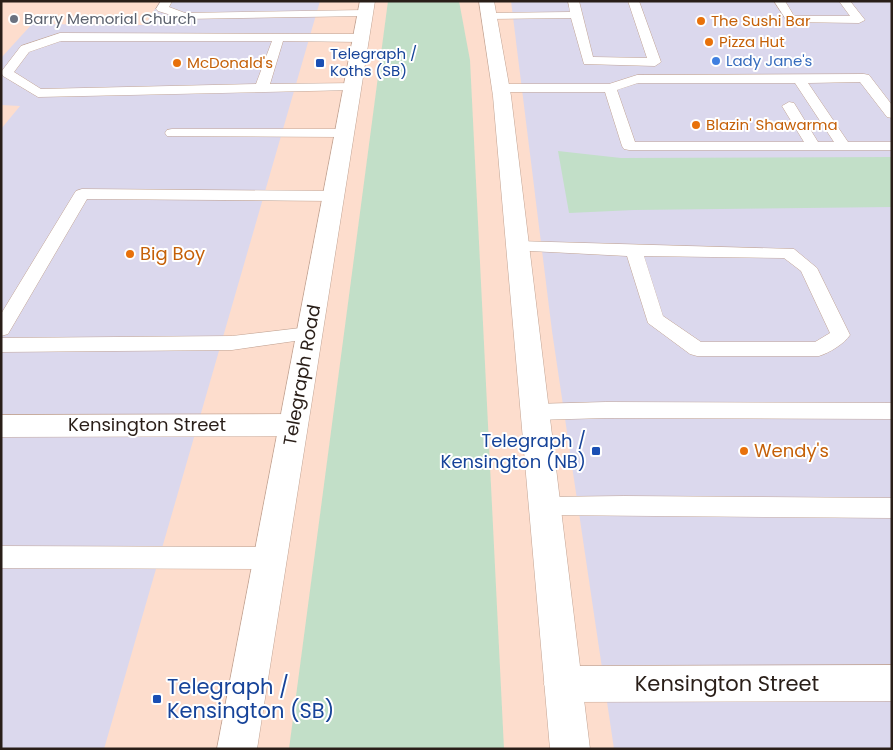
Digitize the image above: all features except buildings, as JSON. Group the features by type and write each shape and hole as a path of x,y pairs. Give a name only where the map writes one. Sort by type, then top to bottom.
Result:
{"main road":[{"name":"Telegraph Road","path":"237,749 365,17"},
{"path":"486,20 500,88 570,749"},
{"name":"Kensington Street","path":"1,426 293,425"},
{"name":"Kensington Street","path":"563,684 892,683"}],"lane":[{"path":"167,1 162,9 184,16 365,17"},
{"path":"573,1 588,62 655,62 633,1"},
{"path":"779,1 791,19 859,20 844,1"},
{"path":"486,20 576,16"},
{"path":"353,86 38,92 7,73 25,49 60,37 279,37 365,17"},
{"path":"262,87 279,37"},
{"path":"500,88 610,88 637,79 864,78 892,114"},
{"path":"799,79 844,146"},
{"path":"610,88 628,146 892,146"},
{"path":"789,106 814,146"},
{"path":"172,134 344,133"},
{"path":"1,330 82,194 333,196"},
{"path":"517,246 634,251 788,253 808,268 840,335 819,349 697,349 655,319 634,251"},
{"path":"1,344 232,343 309,333"},
{"path":"535,412 606,410 892,411"},
{"path":"544,506 634,505 892,508"},
{"path":"1,557 270,558"}],"shaded area":[{"path":"160,1 320,1 104,749 1,749 1,129 20,106 1,105 1,58 32,24 145,25"},
{"path":"511,1 892,1 892,749 614,749 552,331"}],"green space":[{"path":"388,1 459,1 470,60 504,749 289,749"},
{"path":"558,151 621,158 892,157 892,207 634,210 569,213"}],"place":[{"name":"Barry Memorial Church","path":"14,19"},
{"name":"The Sushi Bar","path":"701,21"},
{"name":"Pizza Hut","path":"709,42"},
{"name":"Lady Jane's","path":"716,61"},
{"name":"McDonald's","path":"177,63"},
{"name":"Telegraph / Koths (SB)","path":"320,63"},
{"name":"Blazin' Shawarma","path":"696,125"},
{"name":"Big Boy","path":"130,254"},
{"name":"Telegraph / Kensington (NB)","path":"596,451"},
{"name":"Wendy's","path":"744,451"},
{"name":"Telegraph / Kensington (SB)","path":"157,699"}]}
